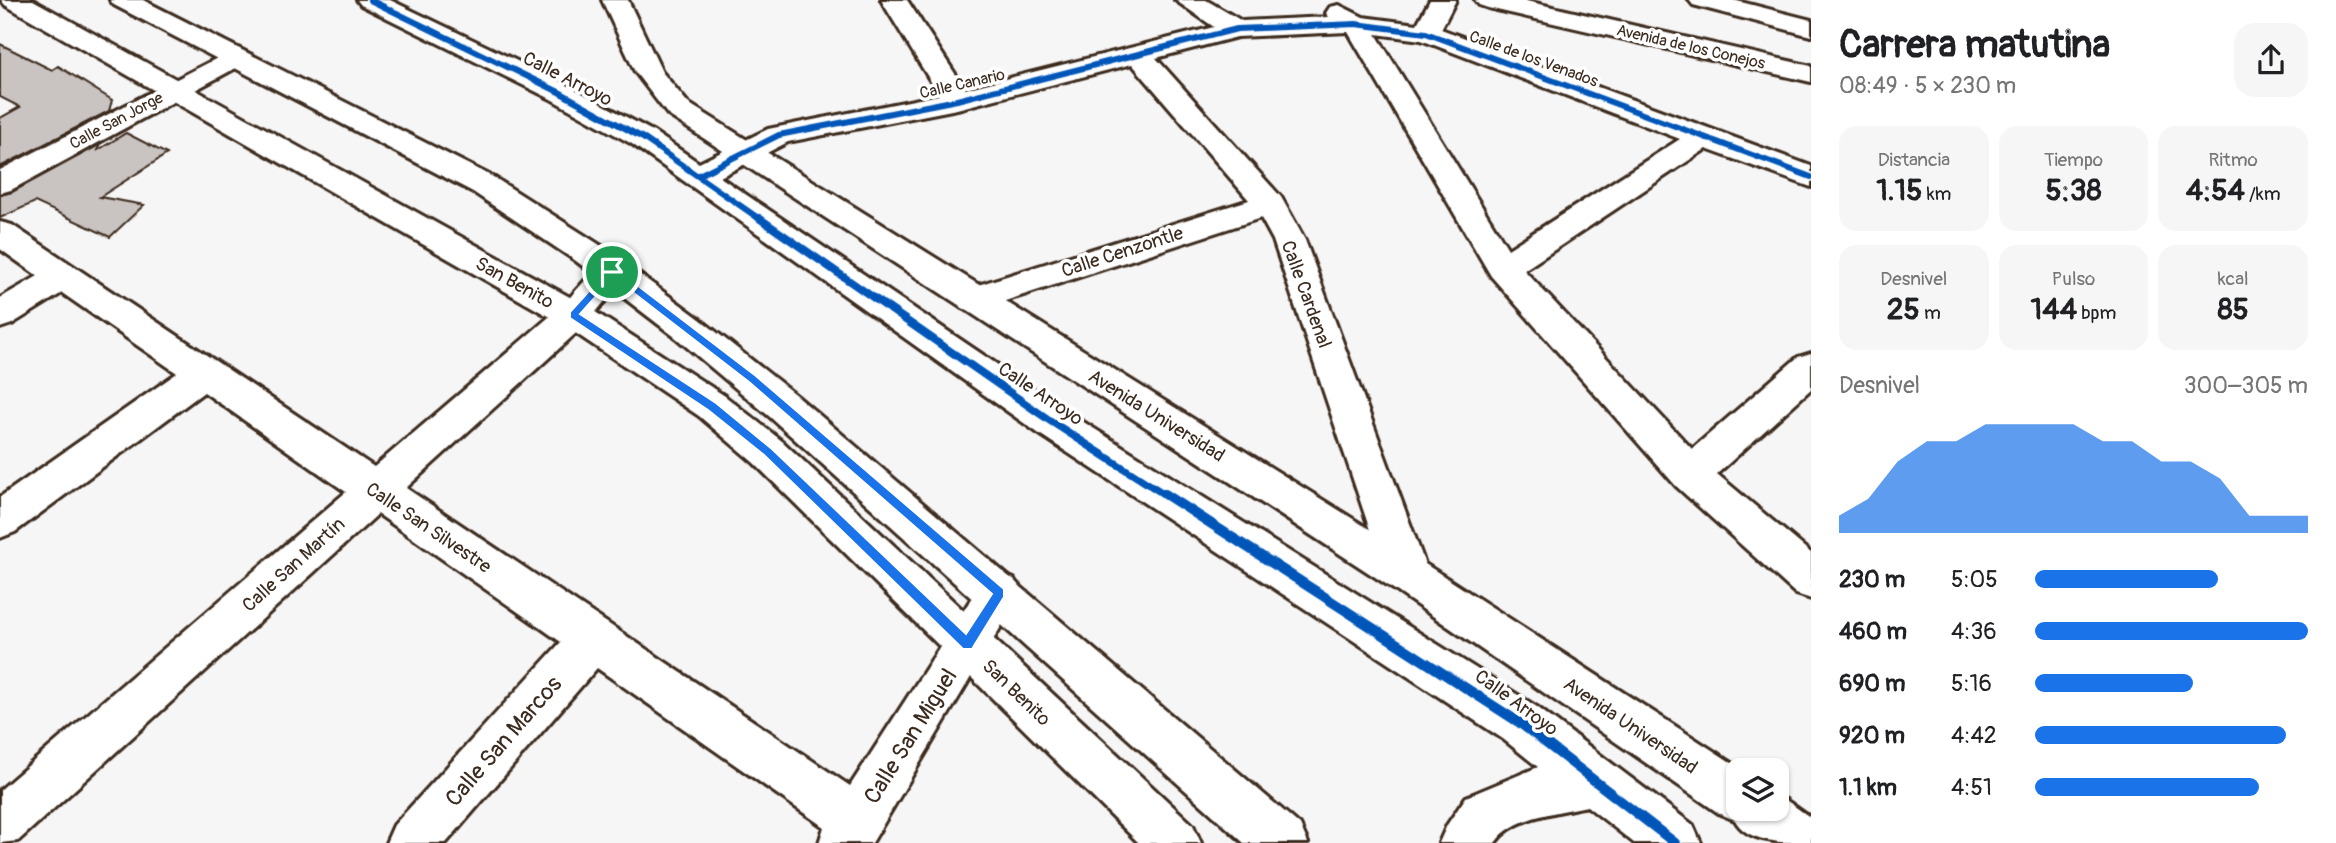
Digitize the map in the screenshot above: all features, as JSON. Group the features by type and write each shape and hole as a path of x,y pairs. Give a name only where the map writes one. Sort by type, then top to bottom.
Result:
{"street":[{"name":"San Benito","path":"14,0 574,315 712,407 768,452 1175,843"},
{"path":"123,0 484,186 535,216 612,272 752,379 1282,843"},
{"name":"Calle Arroyo","path":"370,0 559,92 643,138 1052,422 1479,695 1675,843"},
{"name":"Avenida Universidad","path":"615,0 641,61 657,89 678,110 1407,575 1726,788"},
{"path":"894,0 957,100"},
{"path":"1188,0 1237,29"},
{"path":"1315,0 1356,23 1503,268 1690,474 1811,580"},
{"path":"1426,33 1443,0"},
{"name":"Avenida de los Conejos","path":"1488,0 1811,74"},
{"path":"1702,0 1811,28"},
{"name":"Calle de los Venados","path":"1237,29 1356,23 1426,33 1811,177"},
{"name":"Calle Canario","path":"699,175 779,135 957,100 1237,29"},
{"name":"Calle Cardenal","path":"1138,54 1270,204 1289,240 1407,575"},
{"name":"Calle San Jorge","path":"0,183 233,58"},
{"path":"1503,268 1705,136"},
{"name":"Calle Cenzontle","path":"974,299 1270,204"},
{"name":"Calle San Silvestre","path":"0,233 593,639 850,832"},
{"name":"Calle San Martín","path":"0,823 574,315 612,272"},
{"path":"0,315 63,276"},
{"path":"1690,474 1811,367"},
{"path":"0,520 204,373"},
{"name":"Calle San Miguel","path":"850,832 999,593"},
{"name":"Calle San Marcos","path":"412,843 593,639"},
{"path":"1465,843 1484,815 1529,794 1593,780"},
{"path":"1773,821 1803,843"}],"building":[{"path":"0,44 52,70 58,66 112,100 109,111 0,167 0,118 20,107 0,97"},
{"path":"126,133 167,154 100,197 144,205 110,237 35,202 0,218 0,195 12,192 99,145 98,150"}],"cycle path":[{"path":"370,0 559,92 643,138 1052,422 1520,723 1675,843"},
{"path":"699,175 779,135 957,100 1237,29 1356,24 1426,33 1811,177"}],"route":[{"path":"612,272 752,379 999,593 968,644 768,452 656,367 574,315 612,272"}]}
